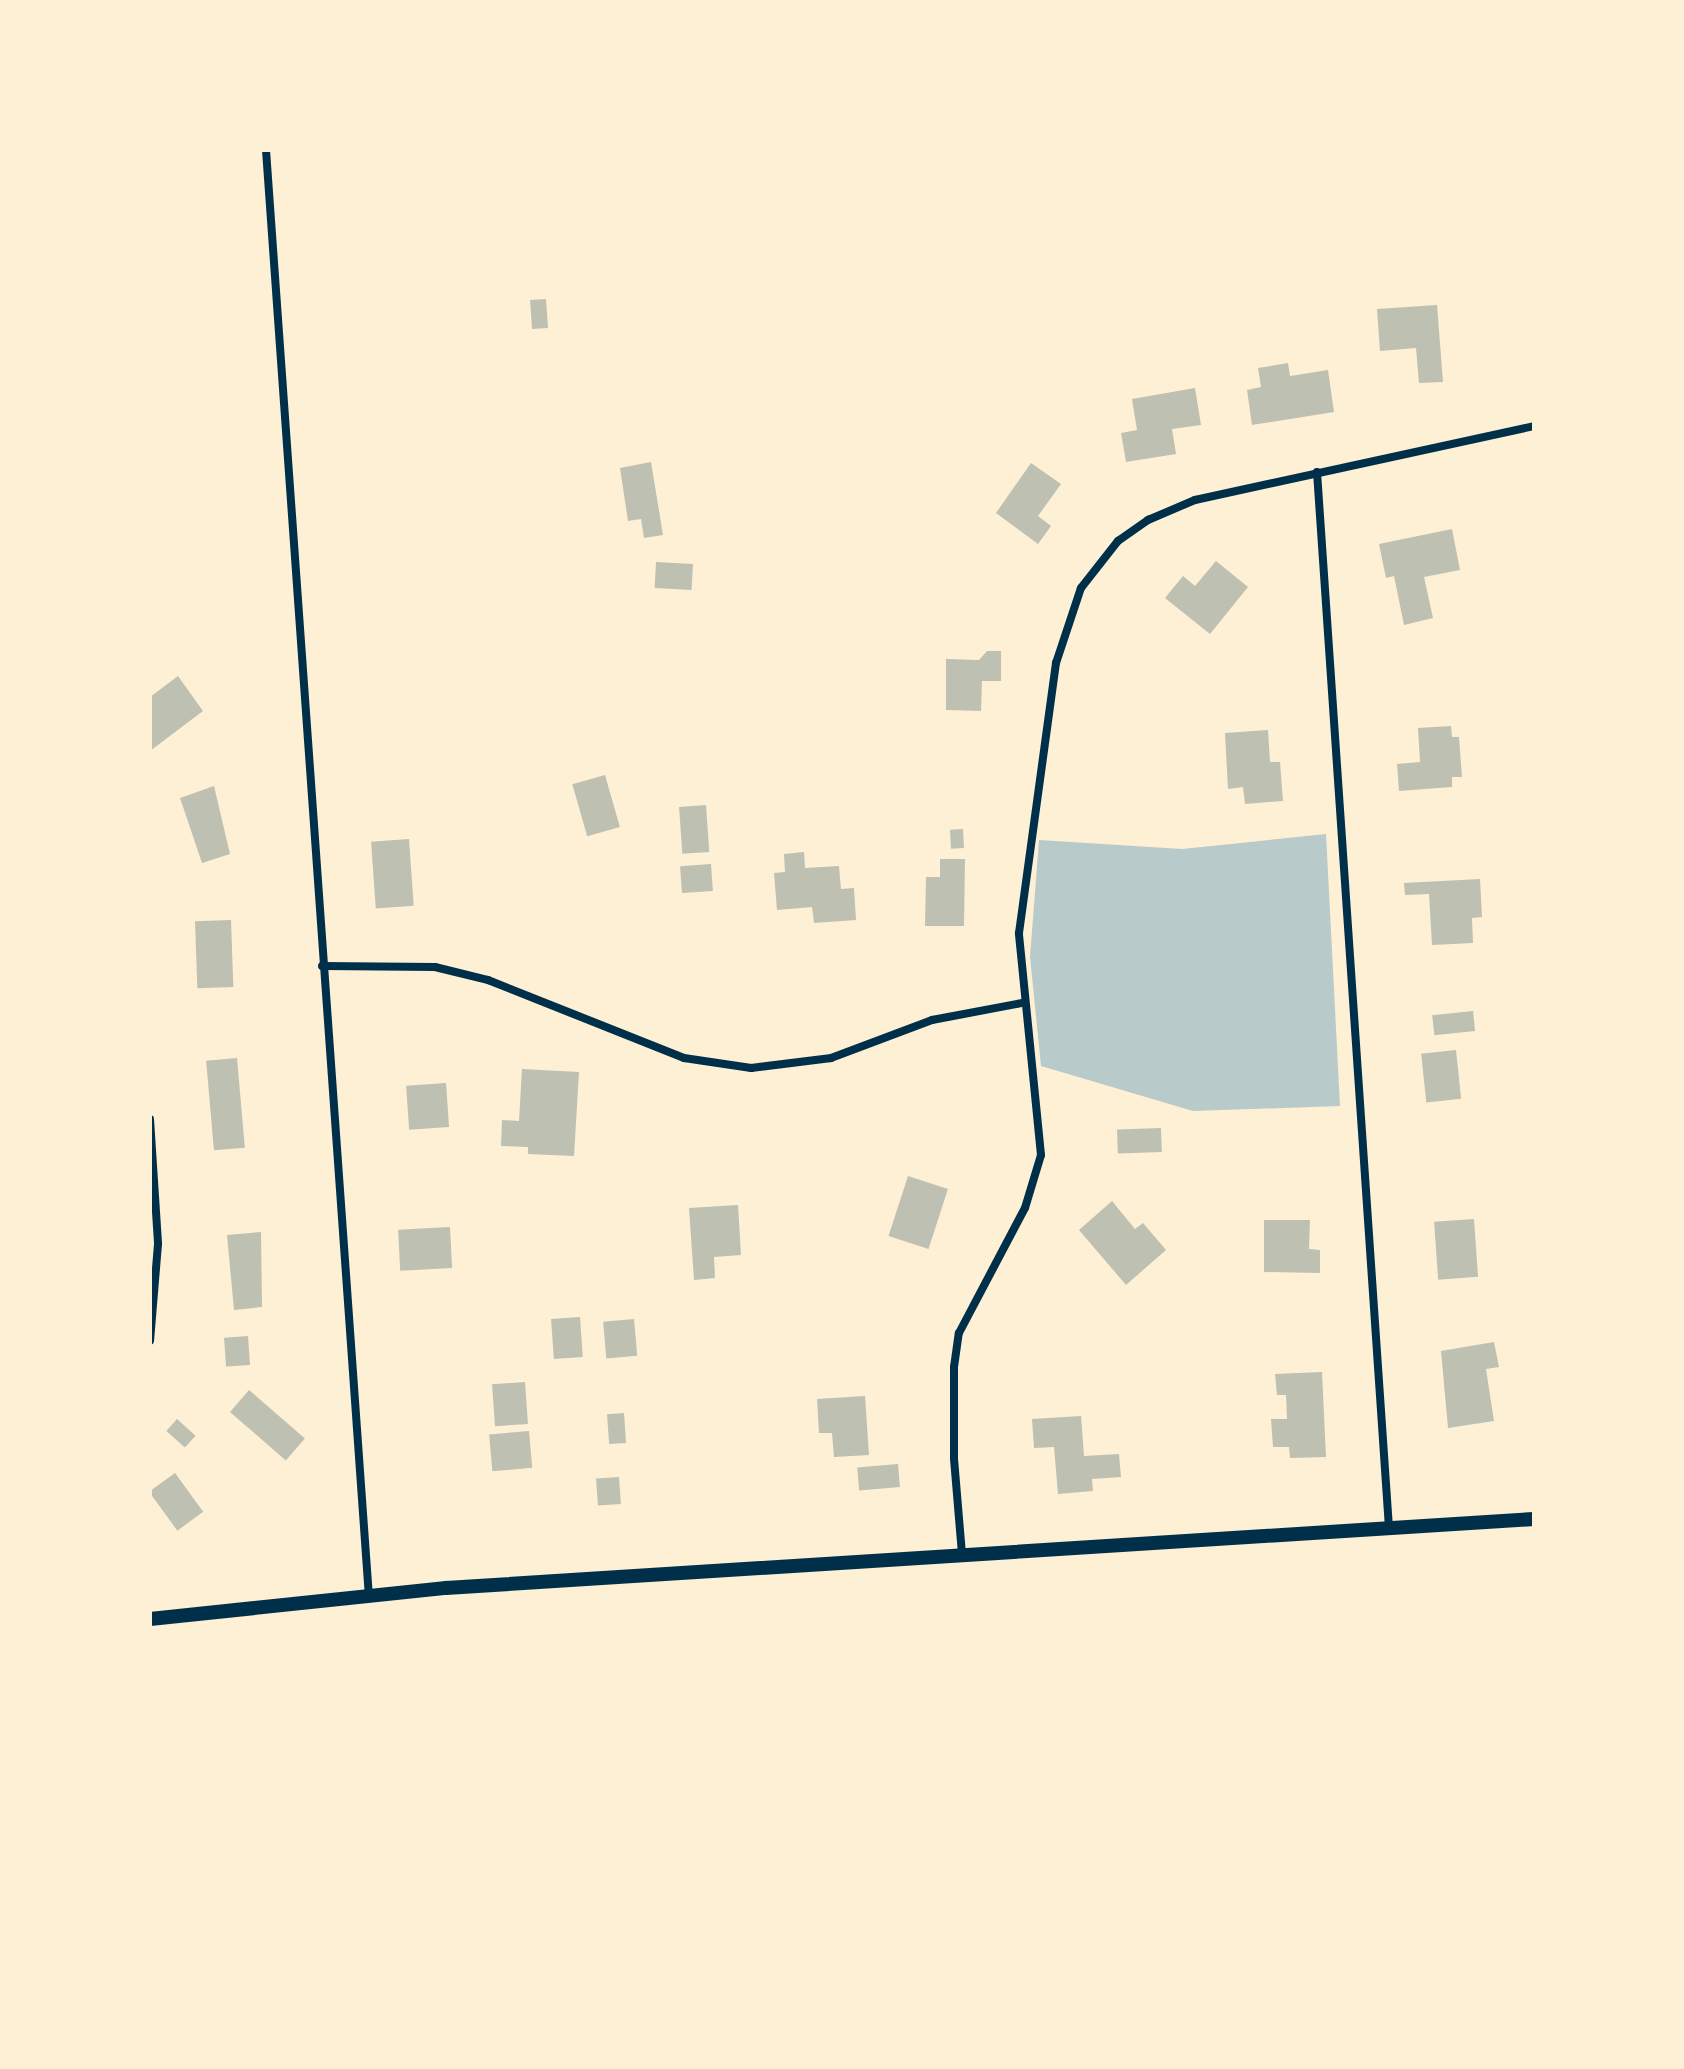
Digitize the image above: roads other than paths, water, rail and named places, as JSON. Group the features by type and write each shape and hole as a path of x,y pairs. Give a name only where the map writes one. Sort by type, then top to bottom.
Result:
{"street":[{"path":"266,150 369,1597"},
{"path":"962,1554 951,1400 959,1333 1025,1208 1041,1155 1022,1003 1019,933 1024,872 1056,663 1081,588 1118,541 1163,512 1195,500 1534,426"},
{"path":"1317,472 1389,1529"},
{"path":"322,966 435,967 488,980 684,1058 751,1068 831,1058 932,1020 1022,1003"},
{"path":"150,1119 158,1244 150,1341"},
{"path":"150,1619 369,1597 962,1554 1534,1519"}]}
